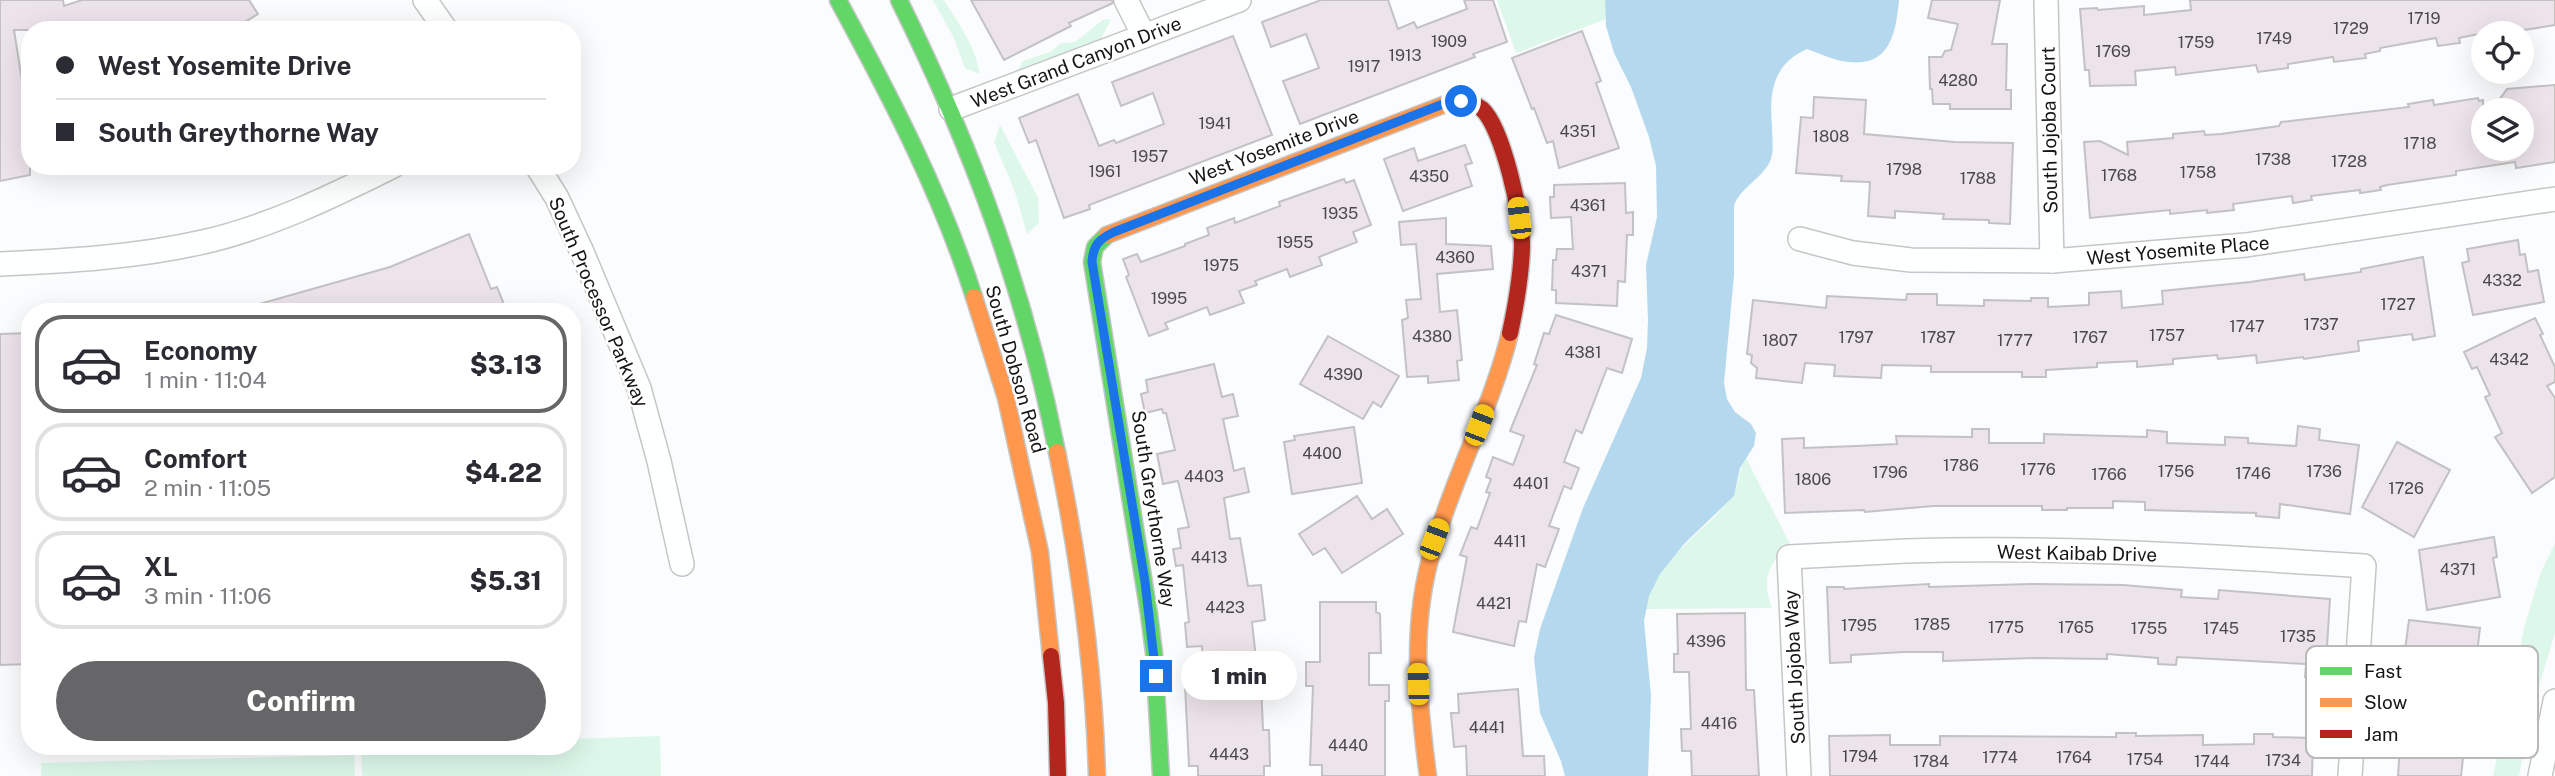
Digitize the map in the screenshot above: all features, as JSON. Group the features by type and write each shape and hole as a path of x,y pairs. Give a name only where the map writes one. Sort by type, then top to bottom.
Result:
{"street":[{"path":"425,0 440,21"},
{"name":"South Dobson Road","path":"838,0 899,113 955,240 1006,398 1042,565 1056,703 1058,776"},
{"name":"South Dobson Road","path":"899,0 951,109 991,208 1015,281 1052,425 1081,584 1091,666 1097,776"},
{"path":"1126,0 1144,36"},
{"name":"West Grand Canyon Drive","path":"951,109 1240,0"},
{"name":"South Jojoba Court","path":"2046,0 2052,261"},
{"name":"West Yosemite Drive","path":"1092,249 1101,238 1114,232 1443,104 1461,101 1478,104 1491,119 1516,193 1522,244 1520,286 1511,333 1496,381 1434,539 1422,597 1417,659 1418,709 1428,776"},
{"path":"0,264 90,258 204,242 264,223 374,175"},
{"name":"South Processor Parkway","path":"542,175 567,219 639,388 659,461 682,564"},
{"name":"West Yosemite Place","path":"1800,239 1853,253 1911,260 2052,261 2246,245 2555,200"},
{"name":"South Greythorne Way","path":"1092,249 1148,603 1154,653 1161,776"},
{"name":"West Kaibab Drive","path":"1789,557 1907,551 2044,551 2209,556 2364,566 2359,646"},
{"name":"South Jojoba Way","path":"1789,557 1799,776"},
{"path":"2540,776 2555,705"},
{"name":"West Kaibab Drive","path":"2350,776 2351,758"}],"green space":[{"path":"933,0 944,0 970,44 980,74 965,68 954,38"},
{"path":"1497,0 1605,0 1606,19 1516,53"},
{"path":"1111,19 1101,39 1018,70 1023,61 1050,52 1061,43 1075,42 1103,20"},
{"path":"1000,125 1038,198 1039,223 1027,234 1015,192 994,142"},
{"path":"1746,458 1790,544 1776,558 1767,580 1772,608 1646,609 1651,591 1669,561 1734,494"},
{"path":"2555,543 2555,633 2538,689 2538,646 2520,646 2541,572"},
{"path":"660,736 661,776 362,776 361,755 581,755 581,739"},
{"path":"354,755 355,776 41,776 41,763"},
{"path":"2497,758 2522,758 2519,776 2493,776"}],"water":[{"path":"1605,0 1899,0 1893,35 1882,53 1874,59 1863,62 1844,61 1807,49 1796,55 1780,71 1771,102 1771,159 1763,172 1741,193 1734,206 1734,275 1724,383 1727,399 1735,412 1751,424 1756,433 1754,446 1740,468 1734,496 1684,544 1660,574 1649,596 1644,621 1651,696 1648,776 1565,776 1540,713 1534,658 1540,629 1583,508 1641,378 1647,348 1646,265 1657,217 1656,166 1631,87 1614,53 1606,26"}],"building":[{"path":"0,0 63,0 64,6 82,0 249,0 258,14 247,21 21,21 21,30 14,30 21,75 21,175 30,175 0,181"},
{"path":"971,0 1112,0 1113,3 1069,23 1071,26 1004,60"},
{"path":"1321,0 1388,0 1398,29 1414,22 1417,28 1467,9 1464,0 1493,0 1507,42 1473,54 1475,57 1300,124 1283,81 1319,68 1306,34 1271,47 1262,22"},
{"path":"1932,0 2000,0 1992,44 2007,44 2006,90 2011,90 2011,109 1950,109 1950,104 1933,104 1929,57 1942,57 1945,51 1951,50 1958,24 1928,18"},
{"path":"2190,0 2555,0 2555,25 2534,28 2534,21 2471,21 2471,36 2459,38 2460,43 2438,46 2436,38 2380,48 2380,51 2365,54 2366,58 2334,62 2333,57 2258,72 2256,65 2176,75 2175,67 2135,71 2136,85 2090,86 2089,70 2085,70 2080,9 2144,6 2144,15 2191,10"},
{"path":"1582,31 1601,81 1596,83 1619,148 1559,168 1553,141 1547,143 1512,58"},
{"path":"1233,36 1272,135 1089,205 1090,209 1064,218 1036,140 1029,143 1019,118 1078,94 1099,146 1114,140 1116,143 1164,124 1153,93 1121,106 1112,82"},
{"path":"2555,85 2555,162 2516,168 2515,162 2456,171 2456,175 2387,185 2380,187 2381,190 2311,196 2312,200 2293,203 2292,196 2233,204 2234,210 2207,213 2207,210 2170,214 2170,210 2090,218 2084,142 2100,141 2128,155 2127,142 2173,138 2173,134 2204,131 2205,135 2221,134 2279,126 2281,122 2409,107 2408,104 2433,100 2434,105 2471,99 2471,161 2534,161 2534,98 2501,98 2507,89"},
{"path":"1814,97 1866,100 1864,134 1955,142 2013,143 2010,224 1989,223 1989,220 1943,219 1944,214 1895,211 1895,218 1868,216 1870,182 1841,181 1842,176 1796,173 1801,117 1813,118"},
{"path":"1465,145 1472,163 1465,165 1472,186 1403,211 1384,159 1414,148 1418,161"},
{"path":"1344,179 1346,183 1354,180 1371,225 1353,232 1357,242 1319,257 1322,265 1290,277 1287,269 1255,281 1257,285 1239,291 1244,303 1210,315 1207,307 1165,323 1168,329 1149,336 1126,277 1129,275 1123,259 1137,254 1141,262 1209,235 1207,228 1234,218 1235,223 1280,206 1279,202"},
{"path":"1625,183 1626,213 1633,212 1633,235 1627,235 1625,282 1618,281 1617,306 1556,303 1556,290 1552,290 1553,260 1556,260 1557,249 1573,249 1571,217 1551,218 1550,197 1554,197 1554,185"},
{"path":"1446,218 1446,244 1491,246 1493,269 1437,274 1440,312 1457,310 1462,360 1457,361 1459,380 1428,383 1428,376 1407,377 1402,320 1408,318 1406,300 1421,299 1416,244 1401,245 1399,222"},
{"path":"469,234 491,289 497,287 503,303 263,303 390,267"},
{"path":"2518,240 2520,255 2525,254 2528,272 2538,270 2544,302 2473,315 2462,263 2469,261 2467,249"},
{"path":"2423,257 2435,336 2413,340 2412,334 2358,341 2359,351 2304,359 2257,363 2256,355 2218,359 2217,355 2173,359 2173,364 2137,367 2137,361 2097,363 2097,367 2046,370 2046,377 2022,377 2022,372 1931,372 1931,366 1882,365 1881,378 1834,376 1835,365 1805,363 1802,383 1756,378 1757,368 1751,363 1752,355 1747,354 1753,300 1826,308 1827,296 1906,300 1907,294 1937,294 1937,305 1984,306 1984,300 2031,301 2031,298 2048,298 2048,307 2089,305 2089,293 2121,291 2122,308 2163,304 2162,291 2304,274 2305,280 2361,272 2361,269"},
{"path":"1556,315 1632,339 1622,373 1607,368 1582,433 1576,430 1564,462 1579,468 1571,489 1564,486 1549,526 1559,529 1545,567 1537,564 1526,622 1519,621 1514,646 1453,632 1467,557 1460,555 1471,527 1477,529 1490,493 1486,492 1491,479 1486,477 1493,457 1513,465 1524,436 1510,431 1537,365 1534,364 1544,333 1549,334"},
{"path":"2535,318 2555,367 2555,382 2547,386 2555,398 2555,477 2532,493 2495,437 2502,433 2485,397 2490,395 2477,367 2472,369 2464,352"},
{"path":"21,333 21,664 0,665 0,334"},
{"path":"1328,336 1399,376 1381,407 1373,402 1363,419 1300,384"},
{"path":"1214,364 1222,397 1233,394 1238,416 1223,419 1234,471 1244,468 1249,492 1224,498 1230,539 1240,538 1248,586 1261,585 1265,620 1252,622 1256,659 1269,658 1270,682 1261,682 1263,730 1269,730 1270,766 1264,766 1264,776 1198,776 1198,766 1189,766 1185,685 1204,684 1202,646 1187,647 1185,623 1189,622 1183,565 1176,566 1173,549 1181,548 1178,529 1189,527 1178,481 1163,484 1157,454 1175,450 1166,413 1163,413 1162,409 1145,413 1141,394 1148,392 1146,380"},
{"path":"2298,426 2320,429 2319,440 2359,445 2350,514 2280,504 2279,518 2256,516 2256,513 2145,510 2145,502 2113,501 2113,508 2067,510 2042,510 2042,506 1933,506 1865,512 1785,513 1782,439 1804,438 1804,448 1856,446 1897,444 1896,436 1972,437 1972,429 1989,429 1989,443 2044,443 2044,434 2147,437 2147,430 2167,432 2167,443 2225,445 2225,437 2248,438 2248,443 2296,446"},
{"path":"1354,427 1362,483 1292,494 1284,442 1295,440 1294,436"},
{"path":"2397,442 2450,470 2414,537 2362,507"},
{"path":"1357,496 1372,519 1387,509 1403,534 1342,573 1325,548 1313,555 1299,534"},
{"path":"2494,537 2497,557 2493,558 2500,597 2427,610 2419,550"},
{"path":"1929,584 1929,587 2123,585 2182,590 2181,597 2218,599 2219,590 2330,599 2327,646 2306,646 2306,664 2177,657 2176,665 2158,664 2158,658 2107,654 2107,659 1943,661 1943,652 1851,655 1851,662 1830,663 1827,587 1844,589"},
{"path":"1320,602 1376,602 1376,612 1380,614 1381,653 1369,653 1369,685 1389,685 1389,701 1385,701 1385,776 1322,776 1322,765 1310,765 1313,686 1306,686 1306,662 1320,662"},
{"path":"1745,613 1746,690 1754,690 1759,776 1692,776 1691,751 1682,751 1681,729 1691,729 1689,672 1674,672 1674,654 1678,654 1677,614"},
{"path":"2409,620 2480,628 2478,646 2406,646"},
{"path":"1518,689 1523,756 1544,756 1545,776 1467,776 1466,746 1454,747 1451,713 1459,713 1458,694"},
{"path":"2116,733 2136,733 2136,736 2203,735 2203,745 2254,744 2254,734 2306,738 2306,758 2312,758 2312,776 1830,776 1829,736 1890,735 1890,745 1940,745 1940,736 2116,737"},
{"path":"2399,758 2463,758 2461,776 2398,776"}],"traffic: fast":[{"path":"838,0 930,183 974,297"},
{"path":"899,0 950,110 993,221 1029,334 1057,452"},
{"path":"1107,235 1095,247 1092,262 1149,614 1154,653 1161,776"}],"traffic: slow":[{"path":"1107,235 1443,105 1462,103"},
{"path":"974,297 1006,398 1040,552 1051,656"},
{"path":"1428,776 1418,662 1421,605 1426,577 1451,494 1493,388 1510,333"},
{"path":"1057,452 1084,613 1093,694 1097,776"}],"traffic: jam":[{"path":"1462,103 1480,107 1490,119 1504,154 1515,196 1522,248 1510,333"},
{"path":"1051,656 1056,703 1058,776"}],"route":[{"path":"1156,676 1145,582 1092,249 1101,238 1114,232 1443,104 1461,101"}]}
